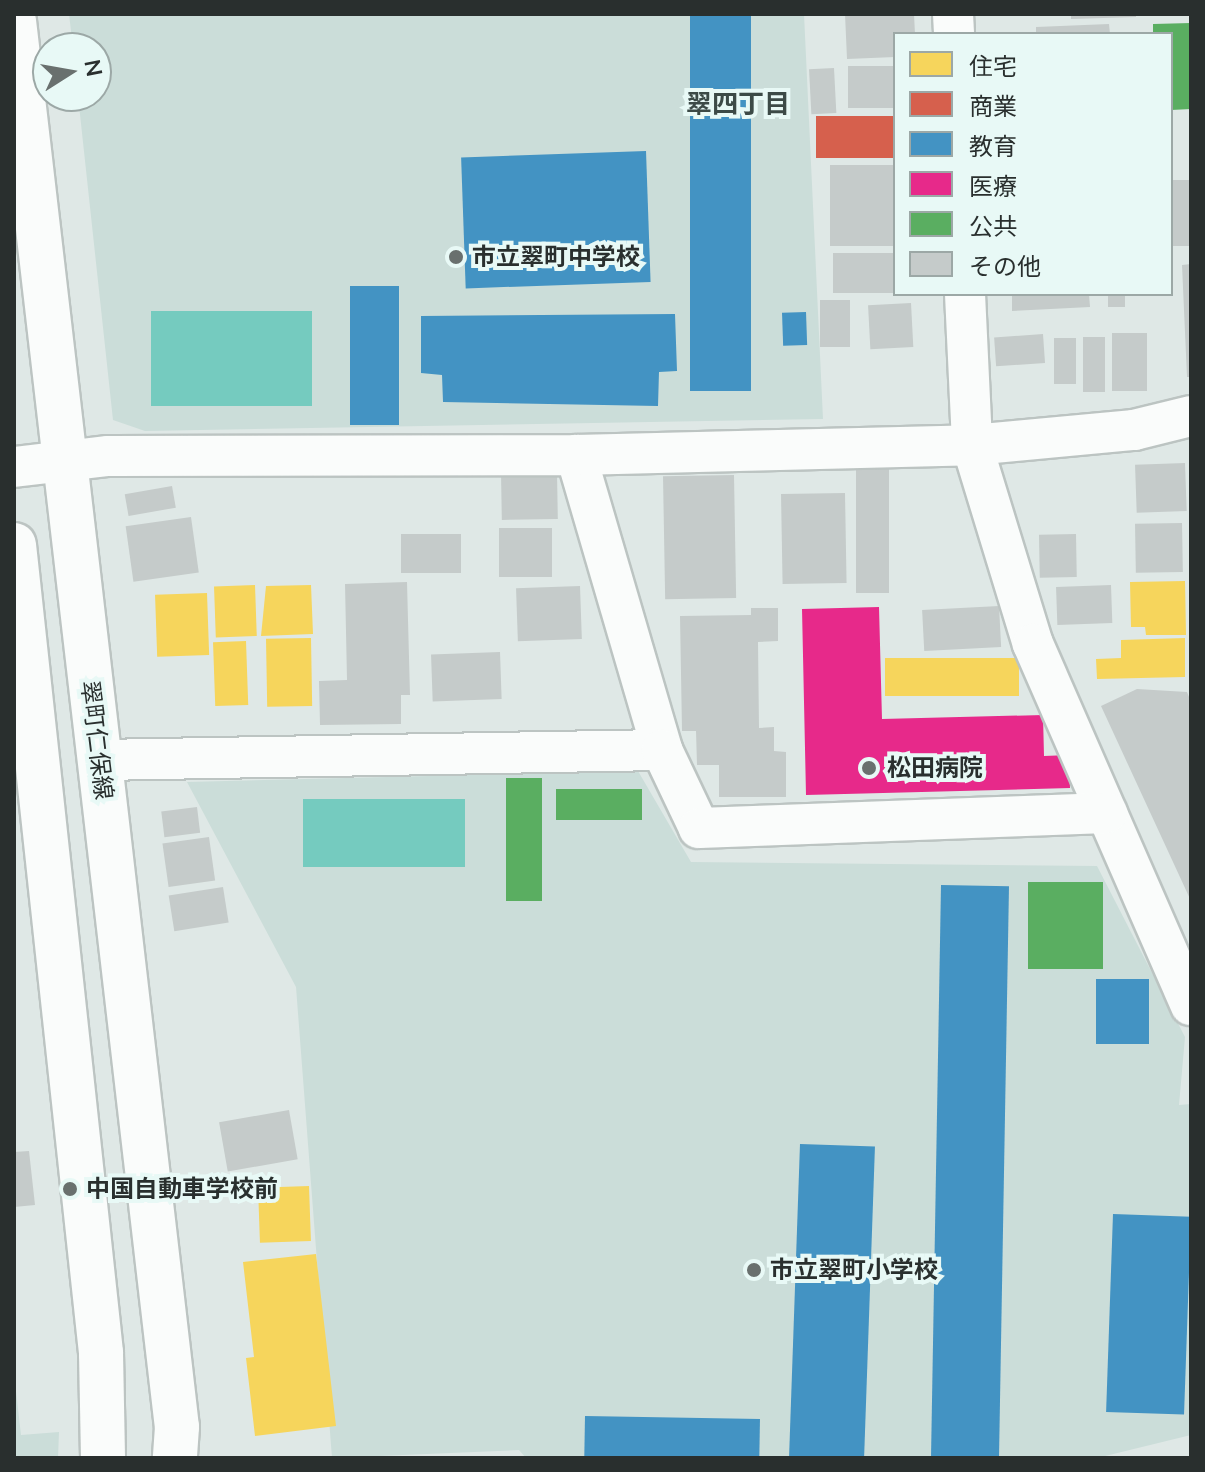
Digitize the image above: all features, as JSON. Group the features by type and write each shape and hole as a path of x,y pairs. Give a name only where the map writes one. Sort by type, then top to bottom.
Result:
{"main road":[{"name":"翠町仁保線","path":"14,21 177,1427 175,1458"},
{"path":"14,545 101,1353 103,1458"}],"street":[{"path":"965,296 972,445 1033,644 1191,1005"},
{"path":"14,467 108,456 576,455 972,445 1134,430 1191,416"},
{"path":"576,455 662,750 699,828 1107,813"},
{"path":"100,760 662,750"}],"shaded area":[{"name":"市立翠町中学校","path":"69,14 804,14 823,419 145,431 113,420 80,112 112,112 112,32 71,32"},
{"path":"151,311 312,311 312,406 151,406"},
{"name":"市立翠町小学校","path":"638,771 691,862 1097,866 1185,1037 1179,1105 1191,1104 1191,1435 1097,1458 526,1458 519,1450 332,1458 296,987 187,782"},
{"path":"303,799 465,799 465,867 303,867"},
{"path":"14,1374 21,1435 59,1432 58,1458 14,1458"}],"building: 住宅":[{"path":"1185,581 1186,635 1146,635 1145,627 1131,627 1130,582"},
{"path":"255,585 257,636 216,637 214,586"},
{"path":"311,585 313,634 261,636 266,586"},
{"path":"207,593 209,655 157,657 155,595"},
{"path":"311,638 312,706 267,707 266,639"},
{"path":"1185,638 1185,677 1097,679 1096,659 1121,658 1121,640"},
{"path":"246,641 248,705 215,706 213,642"},
{"path":"885,658 1019,658 1019,696 885,696"},
{"path":"309,1186 311,1241 260,1243 258,1188"},
{"path":"316,1254 336,1426 255,1436 246,1358 254,1357 243,1262"}],"building: 商業":[{"path":"816,116 893,116 893,158 816,158"}],"building: 教育":[{"path":"690,14 751,14 751,391 690,391"},
{"path":"646,151 651,282 466,288 461,157"},
{"path":"350,286 399,286 399,425 350,425"},
{"path":"806,312 807,345 783,346 782,313"},
{"path":"675,314 677,371 659,372 658,406 443,402 442,375 421,373 421,316"},
{"path":"941,885 1009,886 999,1458 931,1458"},
{"path":"1096,979 1149,979 1149,1044 1096,1044"},
{"path":"800,1144 875,1147 864,1458 789,1458"},
{"path":"1113,1214 1191,1217 1184,1415 1106,1412"},
{"path":"585,1416 760,1419 759,1458 584,1458"}],"building: 医療":[{"path":"879,607 882,719 1043,715 1044,756 1069,755 1070,788 806,795 802,609"}],"building: 公共":[{"path":"1191,23 1191,109 1173,110 1173,32 1153,32 1153,24"},
{"path":"506,778 542,778 542,901 506,901"},
{"path":"556,789 642,789 642,820 556,820"},
{"path":"1028,882 1103,882 1103,969 1028,969"}],"building: その他":[{"path":"845,14 914,14 915,32 893,32 893,57 847,59"},
{"path":"1071,14 1136,14 1136,17 1071,19"},
{"path":"1109,24 1110,32 1036,32 1036,27"},
{"path":"848,66 893,66 893,108 848,108"},
{"path":"834,68 836,113 811,114 809,69"},
{"path":"830,165 893,165 893,246 830,246"},
{"path":"1173,180 1191,180 1191,246 1173,246"},
{"path":"833,253 893,253 893,293 833,293"},
{"path":"1191,264 1191,377 1187,377 1182,265"},
{"path":"1012,296 1089,296 1090,307 1012,311"},
{"path":"1108,296 1125,296 1125,307 1108,307"},
{"path":"820,300 850,300 850,347 820,347"},
{"path":"911,303 913,347 870,349 868,305"},
{"path":"1112,333 1147,333 1147,391 1112,391"},
{"path":"1043,334 1045,363 996,366 994,337"},
{"path":"1083,337 1105,337 1105,392 1083,392"},
{"path":"1054,338 1076,338 1076,384 1054,384"},
{"path":"1185,463 1187,511 1137,513 1135,465"},
{"path":"856,468 889,468 889,593 856,593"},
{"path":"557,472 558,519 502,520 501,473"},
{"path":"734,475 736,598 665,599 663,476"},
{"path":"172,486 176,508 129,516 125,494"},
{"path":"845,493 847,583 783,584 781,494"},
{"path":"191,517 199,572 133,582 126,526"},
{"path":"1182,523 1183,572 1136,573 1135,524"},
{"path":"499,528 552,528 552,577 499,577"},
{"path":"401,534 461,534 461,573 401,573"},
{"path":"1076,534 1077,577 1040,578 1039,535"},
{"path":"407,582 410,695 401,695 401,724 320,725 319,681 347,680 345,584"},
{"path":"1111,585 1112,623 1057,625 1056,587"},
{"path":"580,586 582,639 518,641 516,588"},
{"path":"999,606 1001,647 924,651 922,610"},
{"path":"751,608 778,608 778,641 758,642 759,728 774,727 774,751 786,752 786,797 719,797 719,765 697,765 696,731 682,731 680,616 751,615"},
{"path":"500,652 502,699 433,701 431,654"},
{"path":"1137,689 1187,692 1191,702 1191,901 1101,706"},
{"path":"197,807 200,833 164,837 161,811"},
{"path":"209,837 215,881 169,887 162,844"},
{"path":"223,887 229,923 174,931 169,896"},
{"path":"289,1110 298,1159 228,1172 219,1122"},
{"path":"29,1151 35,1205 14,1207 14,1152"}],"place":[{"name":"市立翠町中学校","path":"456,257"},
{"name":"松田病院","path":"869,768"},
{"name":"中国自動車学校前","path":"70,1189"},
{"name":"市立翠町小学校","path":"754,1270"}],"district":[{"name":"翠四丁目","path":"738,104"}]}
